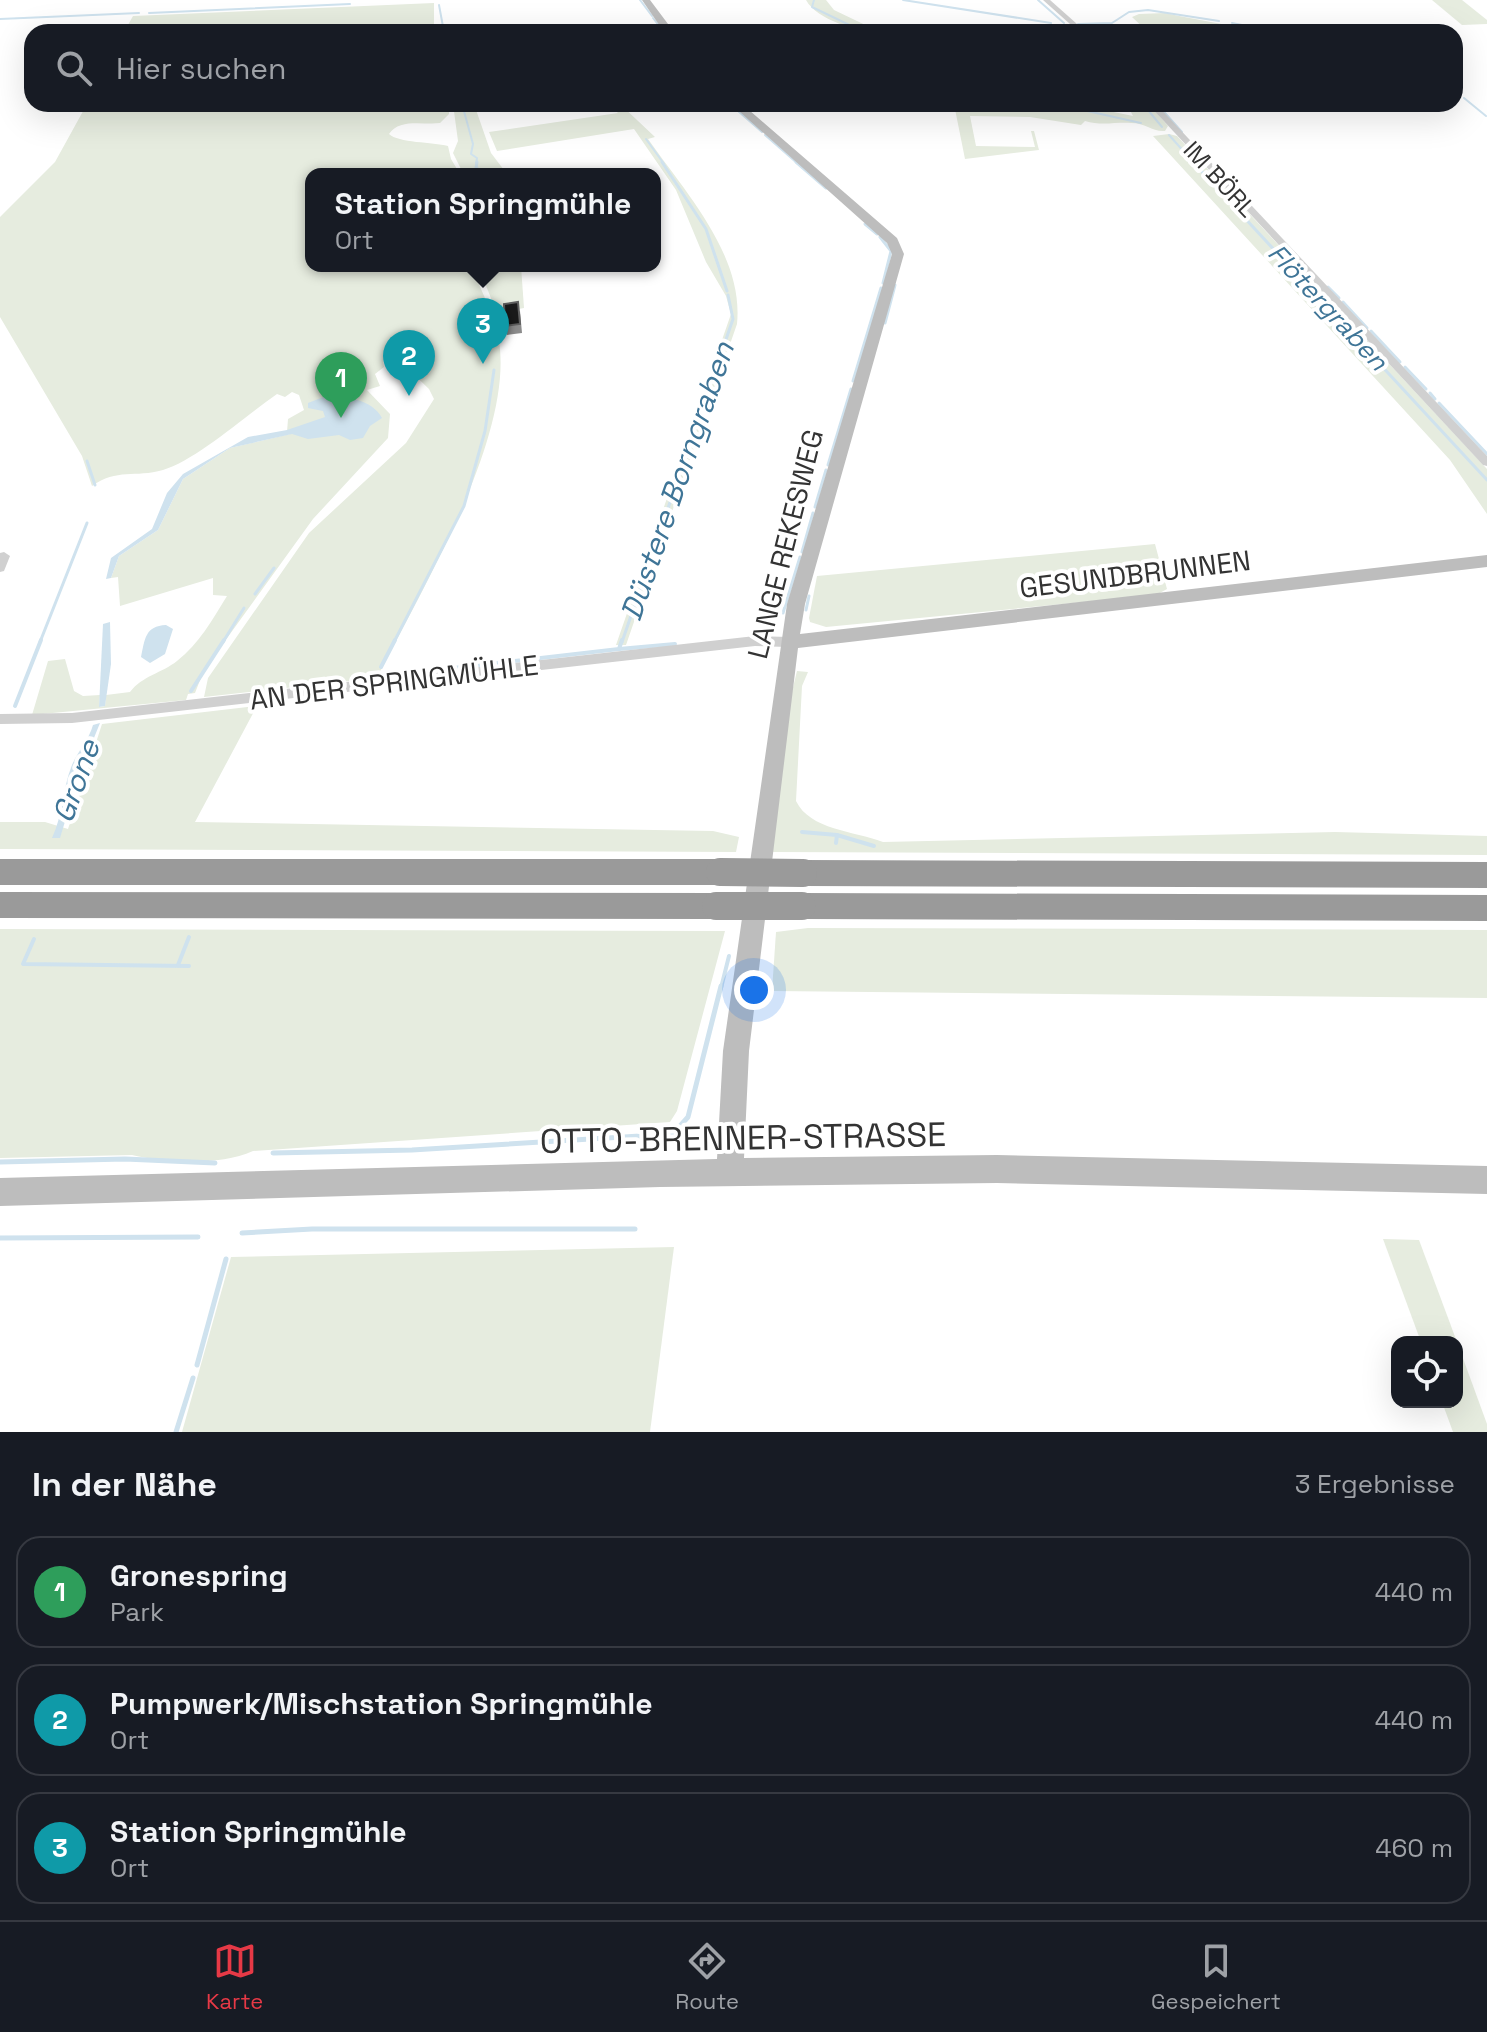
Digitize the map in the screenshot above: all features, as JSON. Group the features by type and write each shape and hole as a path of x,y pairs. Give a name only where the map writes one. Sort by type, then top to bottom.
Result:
{"highway":[{"path":"0,872 1487,875"},
{"path":"0,905 1487,908"}],"street":[{"path":"646,0 663,24"},
{"path":"1046,0 1074,24"},
{"name":"LANGE REKESWEG","path":"731,1172 730,1129 738,1022 765,849 789,642 898,254 893,241 745,112"},
{"name":"IM BÖRL","path":"1159,112 1487,463"},
{"name":"GESUNDBRUNNEN","path":"789,642 1487,561"},
{"name":"AN DER SPRINGMÜHLE","path":"0,719 72,718 699,647 789,642"},
{"name":"OTTO-BRENNER-STRASSE","path":"0,1192 731,1172 997,1169 1487,1180"}],"shaded area":[{"path":"806,0 826,0 834,10 863,24 839,24 811,7"},
{"path":"1432,0 1462,0 1487,20 1487,24 1461,24"},
{"path":"434,3 434,24 128,24 133,16"},
{"path":"1165,13 1222,24 1139,24 1132,17"},
{"path":"83,112 449,112 440,123 405,124 389,134 408,141 448,146 456,168 305,168 305,272 474,272 499,341 500,380 492,422 478,467 438,559 377,678 204,697 208,678 309,533 406,443 434,399 429,389 397,358 383,360 384,367 375,374 380,386 367,390 390,414 388,438 313,519 204,670 195,693 188,694 186,700 32,715 48,661 65,659 74,691 83,696 100,695 99,707 105,706 106,695 130,692 140,682 177,661 192,647 227,596 213,595 213,578 120,606 118,577 111,578 119,556 158,530 183,479 230,448 290,434 287,432 288,419 304,410 299,395 292,392 285,397 277,394 176,465 153,472 110,477 92,486 82,456 0,317 0,217 55,162"},
{"path":"454,112 477,112 491,153 502,168 460,168 453,153 458,141"},
{"path":"628,112 655,137 648,139 694,203 722,249 737,298 737,324 626,645 616,645 731,314 726,296 706,262 676,190 634,129 497,151 489,132"},
{"path":"956,112 1114,112 1133,116 1131,112 1156,112 1168,126 1165,131 1160,131 1136,123 1085,121 1081,125 1030,117 970,116 976,146 1035,147 1031,131 1034,131 1039,150 965,159"},
{"path":"1153,136 1177,136 1487,469 1487,514 1450,460"},
{"path":"480,272 521,272 524,308 497,313"},
{"path":"1155,544 1167,589 1156,595 826,627 810,622 809,618 817,576"},
{"path":"797,671 808,672 802,686 796,801 803,811 822,824 883,842 1335,832 1487,836 1487,855 772,852 788,708"},
{"path":"257,706 195,822 713,831 739,837 736,852 0,849 0,822 45,822 68,829 102,724"},
{"path":"808,928 1487,930 1487,998 772,991 776,932"},
{"path":"0,929 725,931 677,1111 670,1122 253,1151 225,1159 193,1162 132,1155 0,1158"},
{"path":"1383,1239 1419,1240 1455,1336 1419,1336"},
{"path":"674,1247 650,1432 182,1432 231,1257"},
{"path":"1463,1358 1487,1424 1487,1432 1453,1432 1444,1408 1463,1408"}],"water":[{"path":"326,396 365,403 382,418 370,426 363,438 350,440 339,435 308,439 292,434 230,448 183,479 158,530 119,556 111,578 106,579 111,558 152,529 167,493 183,474 248,437 287,430 325,417 323,411 308,408 308,403"},
{"path":"110,622 111,664 105,706 99,707 103,624"},
{"path":"166,625 173,629 165,654 150,663 141,657 145,639 154,628"},
{"name":"Grone","path":"100,723 79,775 60,838 52,838 72,765 93,725"}],"building":[{"path":"518,302 520,324 505,326 504,304"}],"waterway":[{"path":"640,0 652,16"},
{"path":"814,0 812,7 847,24"},
{"path":"903,0 1051,23"},
{"path":"1038,0 1064,23"},
{"path":"149,13 350,4"},
{"path":"439,5 443,24"},
{"path":"1078,24 1112,23 1129,12 1148,10 1219,21"},
{"path":"0,19 139,13"},
{"path":"653,18 658,24"},
{"path":"1232,23 1237,24"},
{"path":"1464,98 1486,116"},
{"path":"464,112 473,144 471,154 477,158 476,164"},
{"path":"739,112 762,132"},
{"path":"1092,112 1141,123"},
{"path":"1150,112 1162,127"},
{"path":"1164,112 1182,132"},
{"path":"765,135 798,164"},
{"name":"Flötergraben","path":"1169,135 1195,164"},
{"name":"Düstere Borngraben","path":"646,139 664,164"},
{"path":"476,168 477,162"},
{"name":"Düstere Borngraben","path":"662,162 706,229 727,291"},
{"path":"796,162 826,188"},
{"name":"Flötergraben","path":"1193,162 1487,480"},
{"path":"865,224 877,234"},
{"path":"880,237 891,251 883,283"},
{"path":"885,323 895,285"},
{"path":"1328,287 1339,298"},
{"path":"853,381 881,288"},
{"name":"Düstere Borngraben","path":"622,642 733,319 728,295"},
{"path":"1343,302 1367,328"},
{"path":"1371,331 1400,362"},
{"path":"1405,367 1426,389"},
{"path":"394,642 464,506 485,431 494,370"},
{"path":"828,465 851,389"},
{"path":"1430,393 1435,399"},
{"path":"1439,403 1487,454"},
{"path":"87,461 95,485"},
{"path":"815,507 826,470"},
{"path":"802,552 813,513"},
{"path":"40,642 87,523"},
{"path":"783,613 800,557"},
{"path":"255,594 274,568"},
{"path":"806,610 809,596"},
{"path":"223,642 244,608"},
{"path":"15,706 41,640"},
{"path":"191,691 224,640"},
{"path":"381,667 395,640"},
{"name":"Düstere Borngraben","path":"619,649 622,640"},
{"path":"619,649 675,644"},
{"name":"Düstere Borngraben","path":"410,673 619,649"},
{"path":"802,832 837,835"},
{"path":"836,843 837,835"},
{"path":"837,835 874,846"},
{"path":"178,965 189,937"},
{"path":"34,939 23,964 189,966"},
{"path":"721,988 729,956"},
{"path":"273,1153 412,1150 673,1134 688,1117 721,986"},
{"path":"0,1162 125,1159 215,1163"},
{"path":"242,1233 312,1229 635,1229"},
{"path":"0,1238 198,1237"},
{"path":"197,1365 226,1259"},
{"path":"176,1432 193,1378"}],"place":[{"name":"Station Springmühle","path":"483,364"},
{"name":"Pumpwerk/Mischstation Springmühle","path":"409,396"},
{"name":"Gronespring","path":"341,418"}]}
